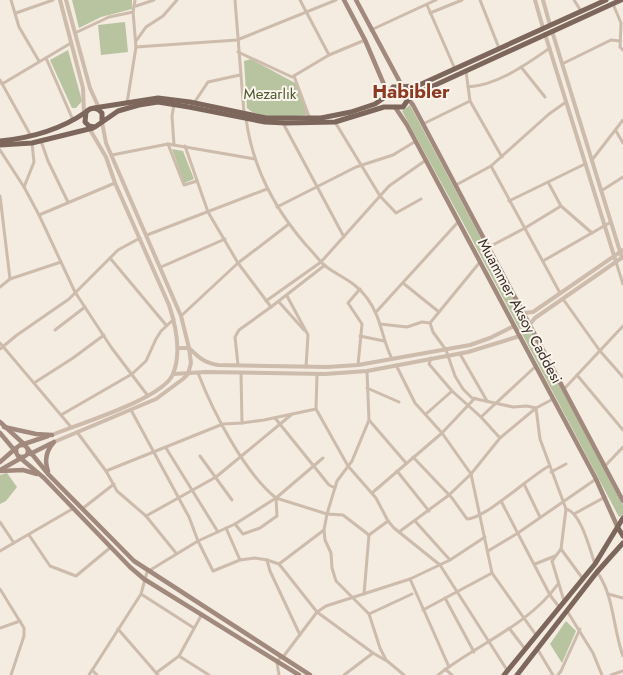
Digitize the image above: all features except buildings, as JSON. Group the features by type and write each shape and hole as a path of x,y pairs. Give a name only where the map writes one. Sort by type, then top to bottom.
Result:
{"main road":[{"path":"344,0 365,40 388,94 389,102 394,107"},
{"path":"356,0 371,30 404,87 409,92 409,99"},
{"path":"0,141 31,136 73,121 97,109 158,98 194,103 245,116 266,118 310,119 351,112 375,104 388,94 393,87 417,86 606,0"},
{"path":"0,145 41,141 90,127 102,122 118,111 139,105 158,102 283,123 335,122 394,107 403,107 409,99 466,71 621,0"},
{"name":"Muammer Aksoy Caddesi","path":"409,99 565,388 623,501"},
{"name":"Muammer Aksoy Caddesi","path":"394,107 416,141 536,366 596,479 618,528"},
{"path":"97,109 103,116 102,122"},
{"path":"85,114 90,127"},
{"path":"0,422 21,451 31,453 54,442"},
{"path":"4,427 36,434 52,435"},
{"path":"0,433 82,509 134,562 147,572 310,675"},
{"path":"0,462 52,435"},
{"path":"46,476 46,457 48,450 54,442"},
{"path":"0,471 21,451"},
{"path":"31,453 46,476 74,508 144,579 299,675"},
{"path":"0,471 23,470 46,476"},
{"path":"506,673 595,564 623,518"},
{"path":"618,528 623,536"},
{"path":"517,675 538,650 597,572 623,543"}],"street":[{"path":"11,0 19,27 39,61"},
{"path":"16,13 53,0"},
{"path":"60,0 84,88 85,114"},
{"path":"66,0 97,109"},
{"path":"127,103 136,47 133,12 136,6 135,0"},
{"path":"136,6 154,0"},
{"path":"136,41 146,27 163,16 177,0"},
{"path":"235,0 238,52 245,116 255,159 267,189 289,224 321,262 345,277 360,289 377,311 384,341 407,390 415,403 442,433 471,474 481,514 492,573 536,635"},
{"path":"300,0 329,55"},
{"path":"136,47 237,40 336,0"},
{"path":"371,30 436,0"},
{"path":"430,12 462,0"},
{"path":"480,0 499,48"},
{"path":"535,0 543,28"},
{"path":"543,0 550,25"},
{"path":"574,0 581,11"},
{"path":"613,4 621,23 622,32 620,47 623,50"},
{"path":"427,5 455,69"},
{"path":"75,33 109,17 133,12"},
{"path":"530,324 535,318 623,258 552,31"},
{"path":"545,34 623,284"},
{"path":"238,52 255,58 290,77 329,55 365,40"},
{"path":"562,64 611,40 620,41"},
{"path":"31,136 1,82 46,58 71,42"},
{"path":"468,87 478,86 521,67 550,48"},
{"path":"46,58 73,121"},
{"path":"521,67 545,97"},
{"path":"466,71 470,101 502,157"},
{"path":"194,103 208,82 240,75"},
{"path":"294,76 310,119"},
{"path":"0,89 4,88"},
{"path":"423,124 470,101"},
{"path":"456,185 491,166 549,114 566,102"},
{"path":"174,104 172,129 174,145"},
{"path":"509,201 592,160 616,131 623,120"},
{"path":"54,442 156,399 174,387 188,374 191,358 181,316 103,134 102,122"},
{"path":"335,122 351,151 362,165 380,196 396,213 421,199"},
{"path":"283,123 316,187 344,236"},
{"path":"52,435 148,397 164,385 173,374 178,348 174,319 164,291 115,183 106,157 90,127"},
{"path":"616,131 623,143"},
{"path":"41,141 68,202"},
{"path":"278,207 362,165 393,155 416,141"},
{"path":"24,187 34,162 32,143"},
{"path":"112,155 168,144 255,159"},
{"path":"168,144 184,185 197,181"},
{"path":"184,146 208,212 238,263 271,307"},
{"path":"0,150 24,187 39,215 75,292 148,397"},
{"path":"266,301 321,262 389,186 426,160"},
{"path":"491,166 560,293"},
{"path":"601,191 622,179"},
{"path":"39,215 123,180"},
{"path":"548,182 561,206 592,233"},
{"path":"0,349 69,299 118,250 147,235 267,189"},
{"path":"0,196 2,226 10,278"},
{"path":"489,247 525,228 561,206"},
{"path":"377,311 458,221"},
{"path":"543,261 605,227 611,222"},
{"path":"181,316 209,292 238,263 289,224"},
{"path":"161,267 224,240"},
{"path":"524,313 533,312 622,251"},
{"path":"110,258 166,325"},
{"path":"0,287 10,278 61,262"},
{"path":"430,323 480,262"},
{"path":"238,365 235,336 239,330 287,296 325,265"},
{"path":"403,282 439,312"},
{"path":"358,365 362,324 348,303 360,289"},
{"path":"287,296 308,335 306,367"},
{"path":"563,299 600,350 623,377"},
{"path":"279,302 308,335"},
{"path":"55,330 85,307"},
{"path":"61,415 132,374 146,361 156,339 166,325 174,319"},
{"path":"380,324 407,327 422,322 430,323"},
{"path":"430,323 433,332 446,350 447,356 462,389 475,398 513,407 527,406 536,408"},
{"path":"178,348 189,348 199,358 209,363 306,367 358,365 446,350 490,338 514,326"},
{"path":"565,388 623,326"},
{"path":"34,383 73,358 104,335"},
{"path":"360,336 384,341"},
{"path":"173,374 317,374 367,371 431,358 460,354 520,336"},
{"path":"0,343 71,427"},
{"path":"460,354 487,401"},
{"path":"431,358 429,364 452,391 481,417 500,438"},
{"path":"481,417 536,366"},
{"path":"367,371 369,420 352,460 337,481 327,514 324,530 325,540 331,552 332,568 336,581 351,598 369,614 380,648 386,660"},
{"path":"198,373 240,456 264,488 276,498 327,514 343,515 369,535"},
{"path":"241,373 242,423"},
{"path":"317,374 316,409 348,466 372,493 388,521 399,532 440,565 458,591 506,673"},
{"path":"577,375 623,430"},
{"path":"367,388 399,402"},
{"path":"426,414 452,391"},
{"path":"372,493 442,433 475,398"},
{"path":"399,532 449,495 471,474 500,438 536,408 553,398"},
{"path":"536,408 540,439 566,509 561,549 552,561 564,601"},
{"path":"106,471 223,424 275,418 316,409"},
{"path":"131,410 189,517 198,541 213,570 240,560 255,558 279,564 317,612 372,653 386,660 404,675"},
{"path":"146,516 192,492 216,477 291,415"},
{"path":"275,418 329,485 335,488"},
{"path":"369,420 406,463"},
{"path":"77,432 106,471 117,491 146,516 176,553"},
{"path":"605,466 623,447"},
{"path":"166,448 218,532"},
{"path":"200,456 232,500"},
{"path":"413,457 449,495 467,519 481,514 549,466"},
{"path":"89,675 141,594 147,572 176,553 234,524 276,498 323,458"},
{"path":"551,472 566,464"},
{"path":"397,471 429,511"},
{"path":"488,551 518,533 596,479"},
{"path":"82,509 114,484"},
{"path":"524,484 540,518"},
{"path":"574,514 605,497"},
{"path":"234,524 243,534 260,528 277,516 276,498"},
{"path":"501,501 550,595 559,607"},
{"path":"0,551 74,508"},
{"path":"566,509 570,510 574,514 582,526 595,564"},
{"path":"364,594 369,535 388,521"},
{"path":"415,521 450,560"},
{"path":"0,522 14,543"},
{"path":"226,528 240,560"},
{"path":"279,564 324,530"},
{"path":"29,534 50,566 76,576 111,547"},
{"path":"278,675 278,661 317,612 326,606 410,579 450,560 485,537"},
{"path":"561,549 583,579"},
{"path":"535,564 555,556"},
{"path":"267,560 270,571 300,635"},
{"path":"597,572 603,580 608,594 623,656"},
{"path":"423,610 492,573"},
{"path":"410,579 449,667"},
{"path":"438,675 445,669 489,643 523,618 546,600 558,584"},
{"path":"0,589 24,628 24,636 11,675"},
{"path":"141,594 194,628"},
{"path":"369,614 412,594"},
{"path":"608,594 623,598"},
{"path":"445,598 474,652"},
{"path":"567,611 580,629 593,653 602,675"},
{"path":"118,629 157,674 179,656 202,614"},
{"path":"0,628 20,621"},
{"path":"509,628 525,649"},
{"path":"558,675 562,671 580,629"},
{"path":"617,636 623,637"},
{"path":"538,650 553,675"},
{"path":"344,675 372,653"},
{"path":"179,656 208,675"},
{"path":"445,669 452,675"},
{"path":"92,670 97,675"},
{"path":"611,675 623,671"}],"green space":[{"path":"72,0 132,0 132,9 101,17 79,28"},
{"path":"125,22 128,52 101,55 98,25"},
{"path":"68,50 82,101 76,108 72,108 50,60"},
{"name":"Mezarlık","path":"251,59 297,84 308,115 284,117 267,116 259,115 247,108 244,61"},
{"path":"410,105 623,505 623,514 619,517 402,111"},
{"path":"172,149 183,151 194,179 184,183"},
{"path":"7,473 17,487 6,501 0,504 0,475"},
{"path":"566,621 576,631 562,663 550,644"}],"district":[{"name":"Habibler","path":"411,91"}]}
